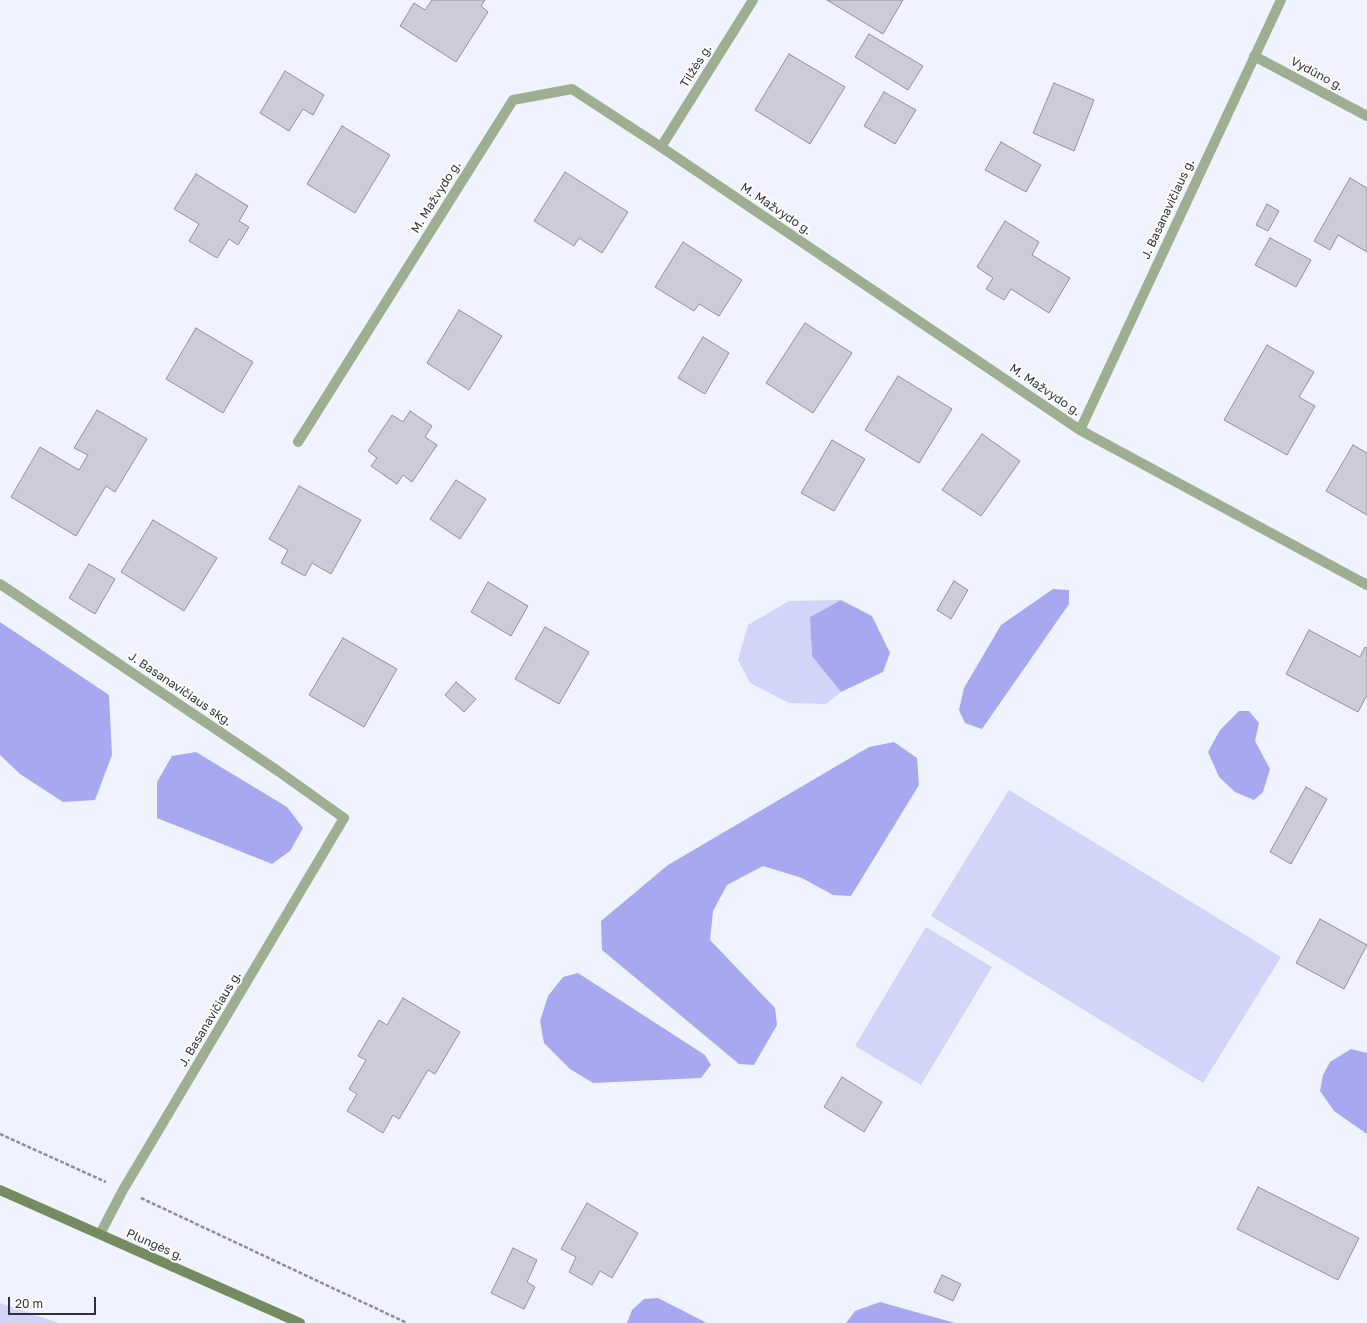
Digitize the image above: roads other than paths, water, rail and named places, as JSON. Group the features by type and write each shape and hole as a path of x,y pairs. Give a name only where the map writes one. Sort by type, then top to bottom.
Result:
{"main road":[{"name":"Plungės g.","path":"0,1190 300,1323"}],"street":[{"name":"Tilžės g.","path":"661,147 753,0"},
{"name":"J. Basanavičiaus g.","path":"1080,430 1281,0"},
{"name":"Vydūno g.","path":"1254,56 1367,116"},
{"name":"M. Mažvydo g.","path":"298,442 513,100 572,89 661,147 1080,430 1367,585"},
{"name":"J. Basanavičiaus skg.","path":"0,584 278,771 344,818"},
{"name":"J. Basanavičiaus g.","path":"100,1234 123,1190 344,818"}],"water":[{"path":"1053,589 1069,590 1069,604 982,729 965,723 959,710 964,688 1001,625"},
{"path":"841,600 872,616 890,653 883,672 841,692 812,656 810,617"},
{"path":"0,622 109,695 112,755 95,800 63,802 20,774 0,755"},
{"path":"1239,711 1249,711 1259,723 1255,741 1270,769 1263,792 1254,800 1235,792 1219,777 1208,752 1220,730"},
{"path":"894,742 917,758 919,785 851,896 833,895 802,878 763,866 727,885 713,911 710,940 775,1008 777,1025 754,1065 739,1064 602,950 601,921 668,865 869,747"},
{"path":"196,752 287,807 303,828 290,851 272,864 157,818 157,782 172,756"},
{"path":"578,973 705,1055 711,1065 701,1078 593,1083 570,1069 544,1043 540,1021 548,996 563,977"},
{"path":"1351,1049 1367,1053 1367,1134 1334,1111 1320,1091 1323,1075 1330,1062"},
{"path":"658,1298 705,1323 627,1323 632,1310 644,1299"},
{"path":"880,1302 955,1323 846,1323 855,1311"}]}
